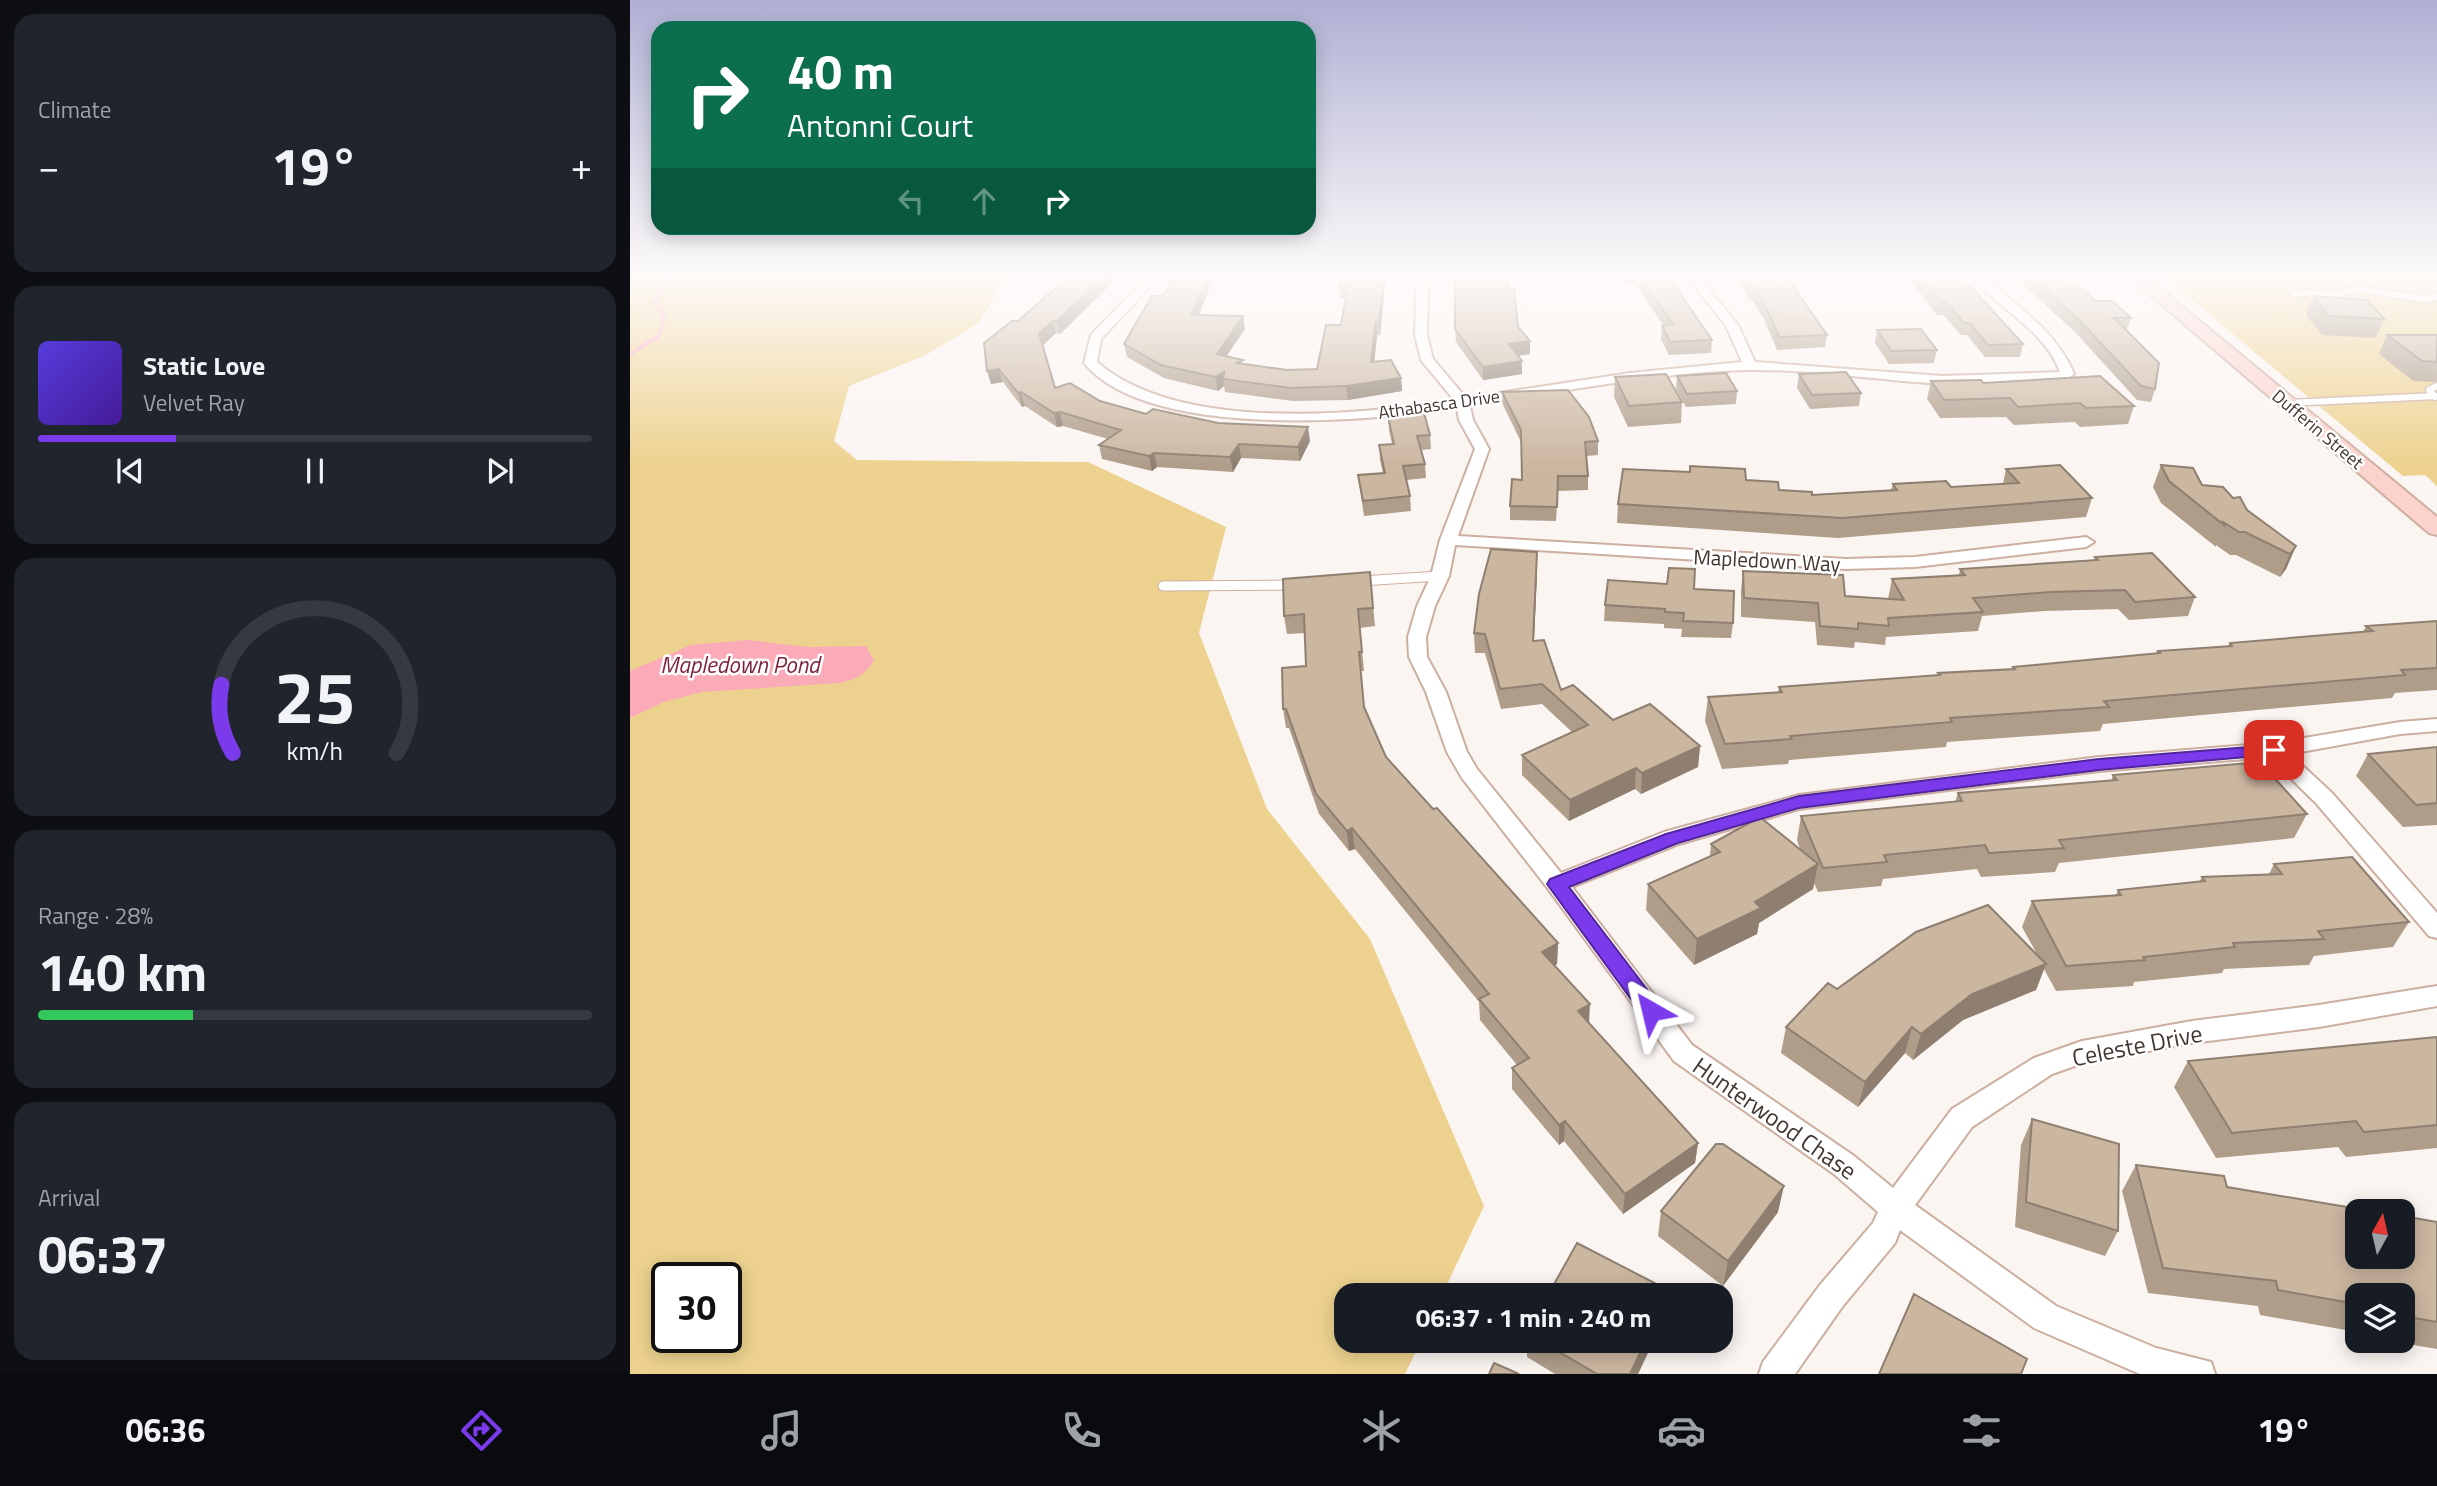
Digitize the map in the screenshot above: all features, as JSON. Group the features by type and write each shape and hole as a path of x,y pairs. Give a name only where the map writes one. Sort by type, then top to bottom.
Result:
{"main road":[{"name":"Dufferin Street","path":"2211,339 2437,528"}],"street":[{"name":"Athabasca Drive","path":"1095,339 1090,363 1125,389 1149,398 1197,409 1298,420 1463,403 1635,376 1750,366 1942,380 2053,378 2067,374 2066,366 2043,339"},
{"name":"Hunterwood Chase","path":"1423,339 1427,360 1463,403 1466,421 1482,449 1448,540 1440,576 1426,606 1418,637 1418,657 1436,692 1457,752 1469,773 1557,884 1683,1053 1844,1165 1895,1208 2045,1317 2155,1364 2199,1374"},
{"path":"1738,339 1750,366"},
{"name":"Mapledown Way","path":"1448,540 1846,564 1915,562 2086,542"},
{"path":"1557,884 1672,838 1799,802 2099,764 2274,750 2400,727 2437,725"},
{"path":"2274,750 2324,798 2437,929"},
{"name":"Celeste Drive","path":"1776,1374 1831,1296 1884,1233 1895,1208 1962,1118 2043,1066 2082,1052 2192,1032 2319,1016 2437,996"}],"lane":[{"path":"2436,396 2429,390 2437,386"},
{"path":"2286,403 2436,396"},
{"path":"1354,582 1440,576"},
{"path":"1163,586 1313,584"}],"shaded area":[{"path":"630,339 952,339 926,355 849,386 834,441 857,460 1088,462 1226,527 1199,633 1267,809 1370,939 1484,1206 1448,1283 1334,1283 1334,1353 1415,1353 1405,1374 630,1374"},
{"path":"2239,339 2437,339 2437,486 2425,475 2403,476"}],"water":[{"name":"Mapledown Pond","path":"748,640 808,647 866,646 874,661 863,673 845,682 702,692 664,702 630,718 630,671 691,645"}],"building":[{"path":"989,339 1041,339 1055,388 1070,383 1100,401 1146,414 1153,409 1218,423 1308,427 1298,447 1239,444 1230,457 1154,453 1149,456 1099,445 1121,430 1060,412 1054,413 1021,392 1018,393 999,369 987,371 984,343"},
{"path":"1127,339 1227,339 1217,354 1243,360 1237,363 1287,370 1317,369 1323,339 1374,339 1371,362 1391,360 1401,378 1346,386 1291,388 1223,379 1224,372 1215,377 1161,365 1124,344"},
{"path":"1462,339 1530,341 1509,344 1522,361 1483,367"},
{"path":"1669,339 1712,340 1670,342"},
{"path":"1883,339 1929,339 1937,350 1891,351"},
{"path":"1983,339 2019,339 2023,344 1988,345"},
{"path":"2097,339 2135,339 2159,363 2155,389 2141,386"},
{"path":"2393,339 2437,339 2437,362 2422,361"},
{"path":"1846,372 1861,393 1812,395 1799,374"},
{"path":"1726,373 1737,391 1687,394 1677,376"},
{"path":"1666,374 1682,402 1629,406 1615,377"},
{"path":"2100,376 2134,406 2086,408 2080,403 2018,407 2010,398 1944,400 1931,381 1981,380 1983,383"},
{"path":"1568,390 1589,417 1598,441 1585,442 1588,476 1558,476 1557,507 1510,506 1512,479 1522,480 1521,430 1502,392"},
{"path":"1424,413 1430,435 1417,436 1425,464 1403,466 1410,496 1363,501 1358,475 1385,473 1379,445 1394,444 1388,416"},
{"path":"2060,465 2092,498 1842,518 1618,504 1623,469 1690,472 1690,466 1745,469 1746,480 1778,482 1779,490 1812,492 1812,495 1897,490 1893,484 1946,481 1951,487 2019,483 2006,469"},
{"path":"2161,465 2193,468 2202,485 2223,487 2233,498 2240,497 2247,510 2296,546 2290,554 2245,532 2239,532 2223,522 2224,525 2169,481"},
{"path":"1491,549 1537,552 1533,641 1544,640 1561,690 1573,685 1613,720 1650,704 1700,746 1642,773 1636,768 1570,800 1522,755 1588,725 1542,684 1500,689 1485,634 1474,633 1479,594"},
{"path":"2152,553 2195,597 2135,602 2125,590 1973,598 1983,612 1888,618 1889,626 1858,623 1858,629 1820,626 1818,603 1744,598 1743,571 1843,575 1845,596 1904,600 1892,579 1965,575 1960,569 2098,560 2095,557"},
{"path":"1669,568 1695,569 1694,589 1734,591 1733,623 1683,621 1684,613 1665,612 1665,609 1605,605 1608,580 1667,584"},
{"path":"1370,572 1373,608 1358,609 1362,652 1359,652 1364,707 1386,757 1433,809 1437,808 1558,943 1542,952 1590,1004 1578,1011 1698,1143 1625,1194 1565,1121 1559,1125 1512,1068 1529,1058 1479,999 1489,994 1352,828 1347,831 1316,794 1286,709 1283,709 1282,668 1306,666 1304,614 1284,616 1283,579"},
{"path":"2437,621 2437,668 2401,670 2405,675 2104,701 2109,707 1950,718 1952,722 1725,744 1708,697 1782,692 1779,687 2015,669 2013,667 2232,646 2230,643 2373,631 2366,626"},
{"path":"2437,747 2437,803 2416,805 2368,754"},
{"path":"2260,762 2307,814 2059,840 2064,848 1989,853 1985,845 1884,855 1887,862 1823,868 1801,816 1962,801 1958,793 2117,780 2113,775"},
{"path":"1760,817 1818,864 1755,902 1761,908 1697,939 1648,884 1720,852 1711,844"},
{"path":"2352,857 2409,922 2318,931 2324,939 2233,943 2235,947 2143,957 2145,960 2066,966 2032,901 2121,895 2118,890 2205,881 2202,877 2282,874 2274,864"},
{"path":"1988,905 2046,964 1972,994 1921,1034 1912,1027 1865,1082 1786,1027 1828,983 1837,989 1916,932"},
{"path":"2437,1037 2437,1125 2364,1132 2356,1121 2232,1133 2188,1061"},
{"path":"2032,1119 2119,1144 2118,1231 2026,1202"},
{"path":"1716,1144 1723,1144 1784,1186 1728,1261 1661,1211"},
{"path":"2136,1165 2224,1176 2227,1187 2345,1207 2345,1269 2415,1269 2415,1218 2437,1222 2437,1322 2415,1318 2415,1283 2345,1283 2345,1302 2278,1290 2276,1281 2163,1268"},
{"path":"1577,1243 1654,1283 1555,1283"},
{"path":"1914,1294 2027,1359 2021,1374 1879,1374"},
{"path":"1561,1353 1640,1353 1630,1374 1597,1374"},
{"path":"1494,1363 1519,1374 1489,1374"}],"waterway":[{"path":"630,354 654,339"}],"route":[{"path":"1651,1011 1557,884 1672,838 1799,802 2099,764 2274,750"}]}
